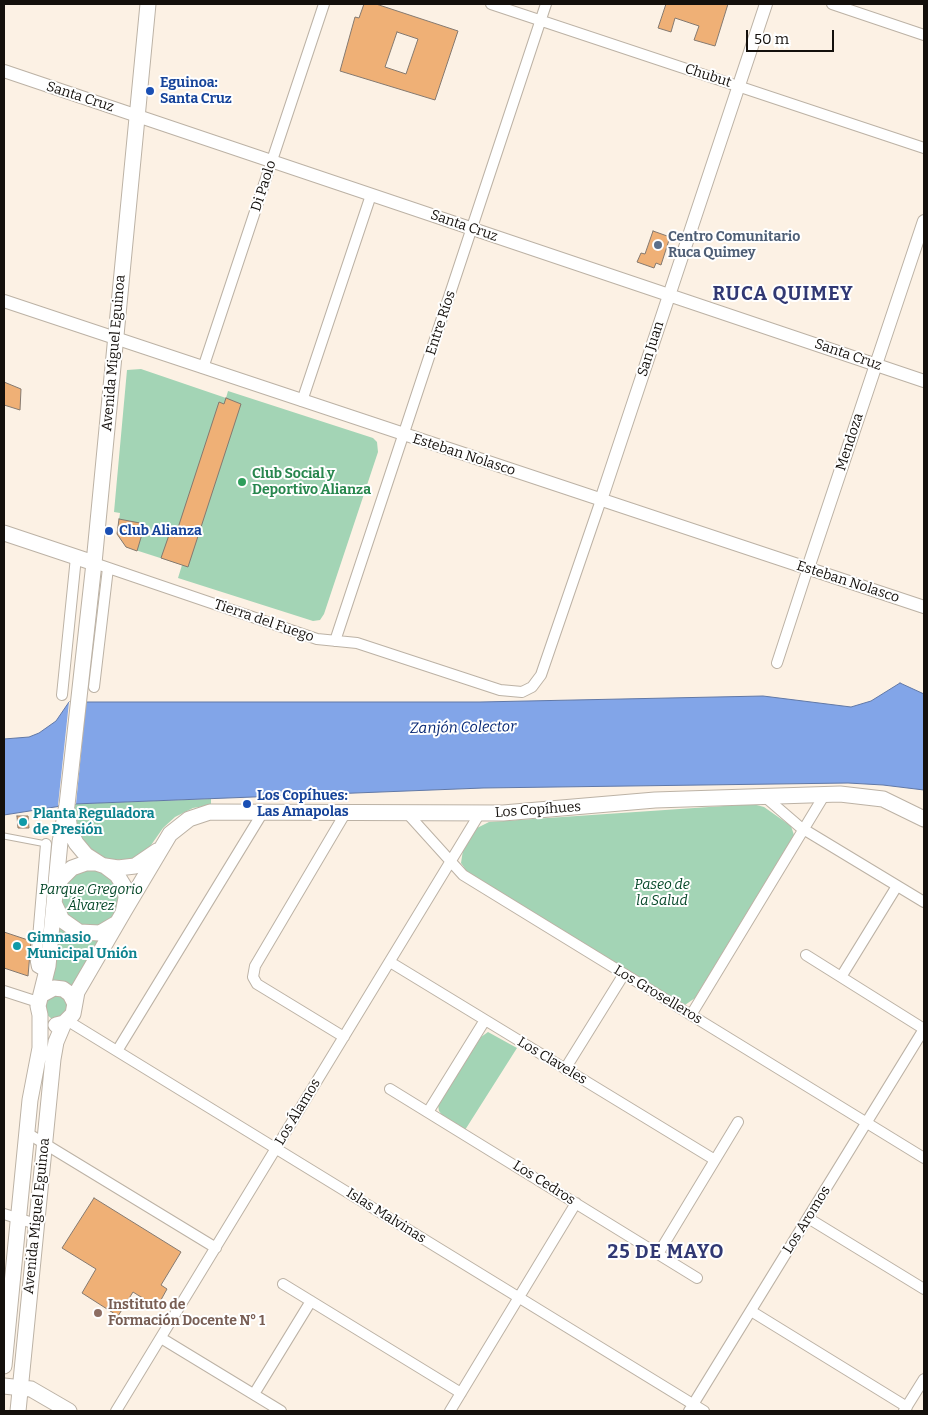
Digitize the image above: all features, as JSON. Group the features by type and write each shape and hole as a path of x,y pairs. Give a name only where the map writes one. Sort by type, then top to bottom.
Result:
{"main road":[{"name":"Avenida Miguel Eguinoa","path":"4,1366 32,1086 40,1054 40,1004 48,973 61,836 67,804 78,702 101,566 116,337 148,4"},
{"name":"Tierra del Fuego","path":"4,533 101,566"},
{"name":"Los Copíhues","path":"122,916 160,848 175,829 194,816 216,812 524,812 655,800 825,794 858,795 883,799 924,819"},
{"name":"Avenida Miguel Eguinoa","path":"18,1411 54,1048 74,1010 74,1002 80,988 122,916 126,898 125,888 117,875 86,855 73,840 69,826 67,804"},
{"name":"Los Copíhues","path":"103,865 118,868 135,866 149,858 160,848"},
{"name":"Avenida Miguel Eguinoa","path":"103,865 86,863 72,868 62,878 55,893 59,916 66,924 79,932 100,933 114,926 122,916"},
{"path":"66,1022 50,1024 40,1004 54,988 62,989 70,994 74,1002"},
{"path":"4,1386 34,1390 69,1411"}],"street":[{"name":"Di Paolo","path":"203,368 324,4"},
{"name":"Chubut","path":"491,4 924,148"},
{"name":"Entre Ríos","path":"335,642 546,4"},
{"name":"San Juan","path":"528,690 536,684 541,674 670,295 766,4"},
{"path":"832,4 924,35"},
{"name":"Santa Cruz","path":"4,71 924,381"},
{"path":"302,401 371,195"},
{"name":"Mendoza","path":"777,663 924,221"},
{"name":"Esteban Nolasco","path":"4,301 924,607"},
{"path":"62,695 76,557"},
{"path":"94,687 101,566"},
{"name":"Tierra del Fuego","path":"101,566 312,637 335,642 357,643 506,692 528,690"},
{"path":"691,1015 825,794"},
{"path":"764,796 804,829 924,902"},
{"path":"117,1051 262,812"},
{"path":"344,1037 257,984 253,977 255,966 346,812"},
{"name":"Los Groselleros","path":"407,813 450,863 470,880 924,1158"},
{"name":"Los Álamos","path":"116,1411 480,813"},
{"path":"46,844 36,964 38,968 48,973"},
{"path":"841,977 897,886"},
{"path":"806,955 924,1029"},
{"name":"Los Claveles","path":"390,962 715,1160"},
{"path":"565,1069 624,974"},
{"path":"4,991 40,1004"},
{"path":"428,1112 485,1020"},
{"name":"Islas Malvinas","path":"66,1022 117,1051 519,1298 691,1408 704,1411"},
{"name":"Los Aromos","path":"691,1408 924,1029"},
{"name":"Los Cedros","path":"390,1089 698,1278"},
{"path":"658,1254 738,1122"},
{"path":"27,1133 216,1248"},
{"path":"450,1411 576,1203"},
{"path":"4,1214 36,1224"},
{"path":"808,1218 924,1289"},
{"path":"283,1284 461,1393"},
{"path":"254,1394 311,1301"},
{"path":"751,1311 906,1409 924,1379"},
{"path":"161,1338 282,1411"}],"lane":[{"path":"4,836 46,844"}],"green space":[{"name":"Club Social y Deportivo Alianza","path":"141,369 226,398 228,391 373,438 377,442 378,452 324,614 320,620 313,621 178,578 182,565 126,547 117,534 120,513 114,512 127,370"},
{"name":"Parque Gregorio Álvarez","path":"211,799 211,805 193,808 175,817 163,828 149,848 136,857 126,860 106,859 86,846 77,830 74,814 74,804"},
{"name":"Paseo de la Salud","path":"753,804 764,807 791,826 794,835 695,998 685,1005 468,873 461,863 463,850 477,828 489,822"},
{"name":"Parque Gregorio Álvarez","path":"85,869 97,869 112,877 120,892 120,904 112,919 97,927 85,927 70,919 62,904 62,892 70,877"},
{"name":"Parque Gregorio Álvarez","path":"59,927 75,939 86,941 102,938 73,987 51,981"},
{"path":"58,993 68,1000 65,1016 52,1019 46,1014 44,1002"},
{"path":"488,1032 517,1048 465,1130 442,1115 438,1105 481,1037"}],"water":[{"name":"Zanjón Colector","path":"900,683 924,694 924,790 848,783 483,788 74,804 4,815 4,739 29,737 39,733 56,721 69,702 480,702 763,696 851,707 871,701"}],"pier":[{"path":"69,702 86,702 76,804 58,805"}],"building":[{"path":"364,4 376,4 458,31 435,100 340,71 355,17 359,18","holes":["397,32 418,39 406,74 385,67"]},
{"path":"666,4 728,4 715,46 694,40 699,26 675,18 671,32 658,28"},
{"name":"Centro Comunitario Ruca Quimey","path":"653,231 670,237 661,265 656,263 654,268 637,262 641,253 645,254"},
{"path":"4,382 21,389 20,410 4,405"},
{"path":"226,398 241,404 188,567 161,558 169,535 175,537 219,402 224,404"},
{"path":"119,519 145,524 137,551 126,547 117,534"},
{"name":"Planta Reguladora de Presión","path":"17,816 28,816 29,828 18,828"},
{"path":"4,932 31,941 28,976 4,968"},
{"path":"94,1198 181,1252 161,1285 167,1289 157,1307 133,1292 118,1316 82,1293 96,1269 62,1248"}],"place":[{"name":"Eguinoa: Santa Cruz","path":"150,91"},
{"name":"Centro Comunitario Ruca Quimey","path":"658,245"},
{"name":"Club Social y Deportivo Alianza","path":"242,482"},
{"name":"Club Alianza","path":"109,531"},
{"name":"Los Copíhues: Las Amapolas","path":"247,804"},
{"name":"Planta Reguladora de Presión","path":"23,822"},
{"name":"Gimnasio Municipal Unión","path":"17,946"},
{"name":"Instituto de Formación Docente N° 1","path":"98,1313"}],"district":[{"name":"RUCA QUIMEY","path":"783,295"},
{"name":"25 DE MAYO","path":"666,1253"}]}
